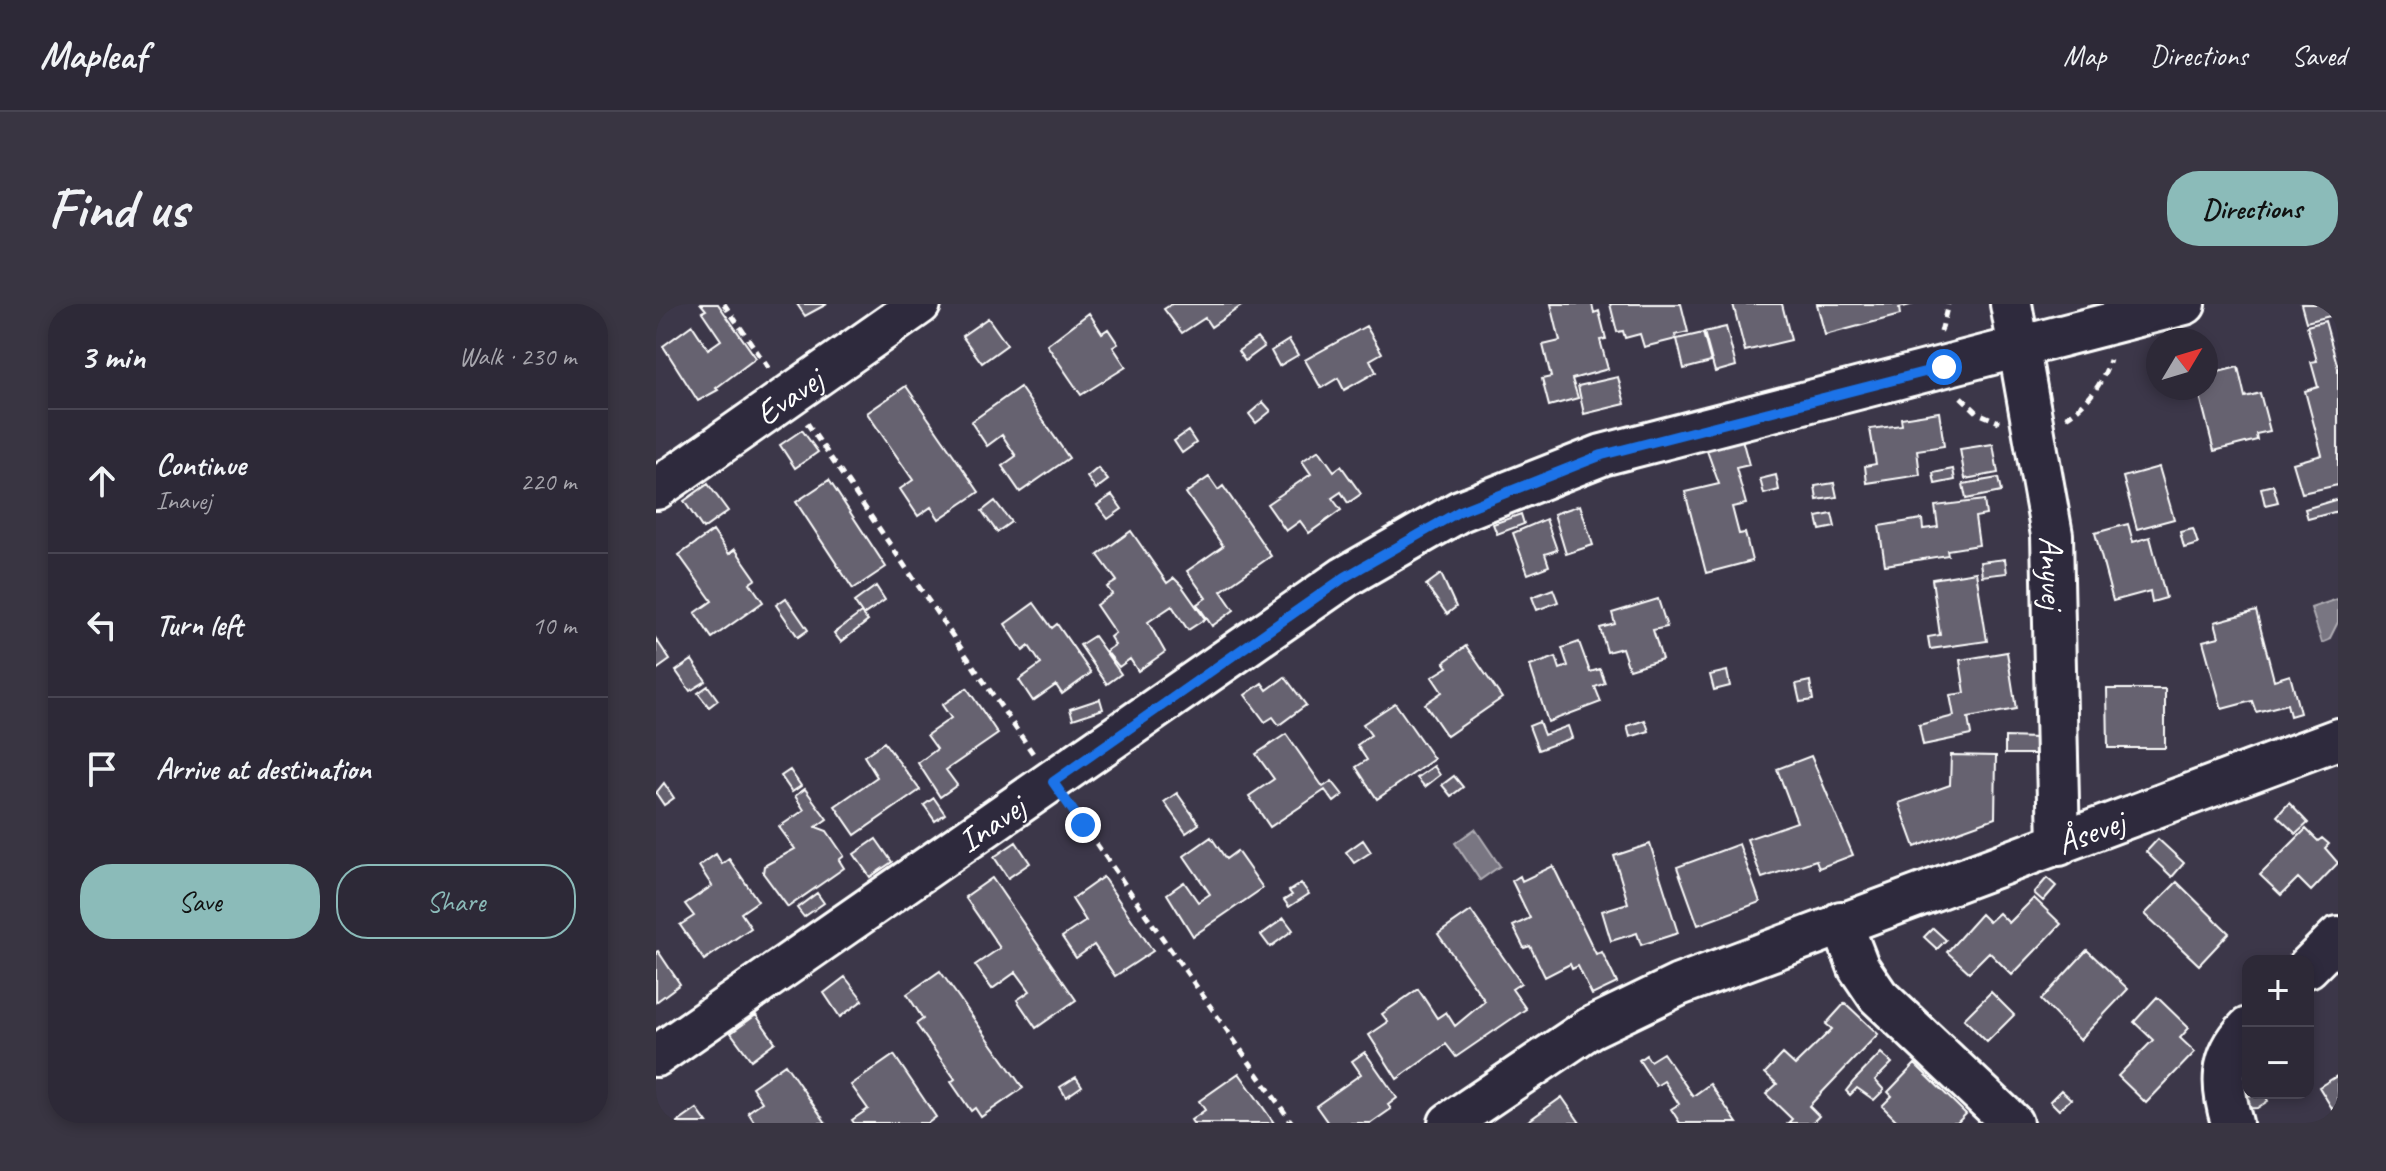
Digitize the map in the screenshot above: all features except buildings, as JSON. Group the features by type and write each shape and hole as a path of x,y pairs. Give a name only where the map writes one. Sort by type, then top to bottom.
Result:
{"street":[{"name":"Evavej","path":"656,489 920,304"},
{"name":"Anyvej","path":"2011,304 2052,535 2059,845"},
{"name":"Inavej","path":"656,1056 1345,577 1460,511 1602,455 2185,304"},
{"name":"Åsevej","path":"1449,1123 1590,1028 1679,985 2338,739"},
{"path":"1841,922 1859,968 1878,996 2012,1123"},
{"path":"2314,961 2338,937"},
{"path":"2232,1123 2222,1089 2233,1043 2242,1034"}],"path":[{"path":"724,304 1292,1123"}],"shaded area":[{"path":"2338,599 2338,622 2329,640 2322,643 2311,608"},
{"path":"1475,829 1500,866 1480,880 1455,843"}],"route":[{"path":"1083,825 1053,782 1345,577 1460,511 1602,455 1944,367"}]}
